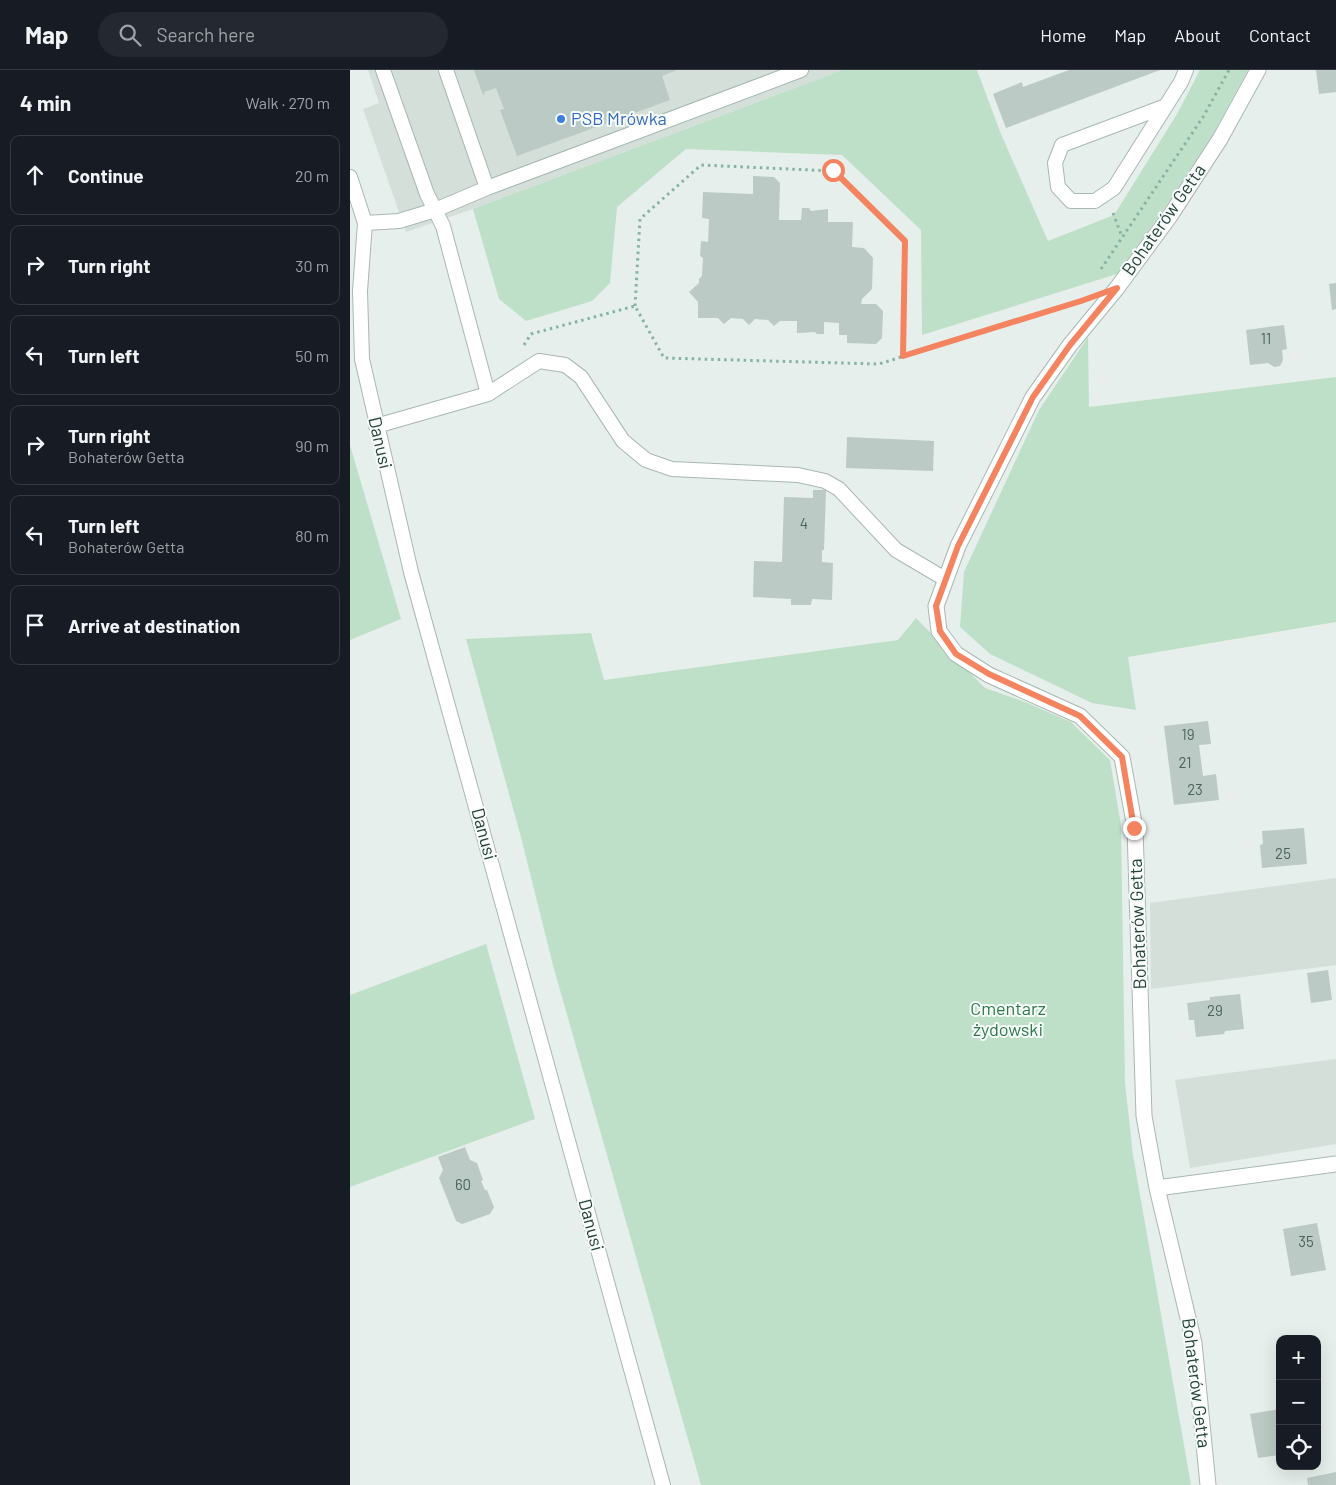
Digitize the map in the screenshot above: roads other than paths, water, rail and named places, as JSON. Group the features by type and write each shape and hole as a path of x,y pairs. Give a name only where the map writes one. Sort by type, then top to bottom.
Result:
{"street":[{"name":"Bohaterów Getta","path":"1208,1485 1194,1343 1157,1188 1144,1116 1134,828 1122,757 1080,716 989,674 956,654 940,631 936,606 958,546 1033,397 1070,345 1117,288 1170,216 1220,139 1258,70"},
{"path":"1157,1188 1336,1164"}],"lane":[{"path":"383,70 427,194 443,226 488,394"},
{"path":"446,70 487,188"},
{"path":"364,223 399,221 435,210 487,188 802,70"},
{"path":"1166,106 1062,145 1055,163 1058,187 1071,201 1095,201 1114,188 1166,106 1186,70"},
{"name":"Danusi","path":"350,177 364,223 360,291 362,359 376,426 411,572 663,1485"},
{"path":"376,426 488,394 539,361 564,365 581,377 623,441 646,460 672,469 798,475 825,481 839,489 896,550 945,578"}],"place":[{"name":"PSB Mrówka","path":"561,119"}],"park label":[{"name":"Cmentarz żydowski","path":"1008,1020"}]}
